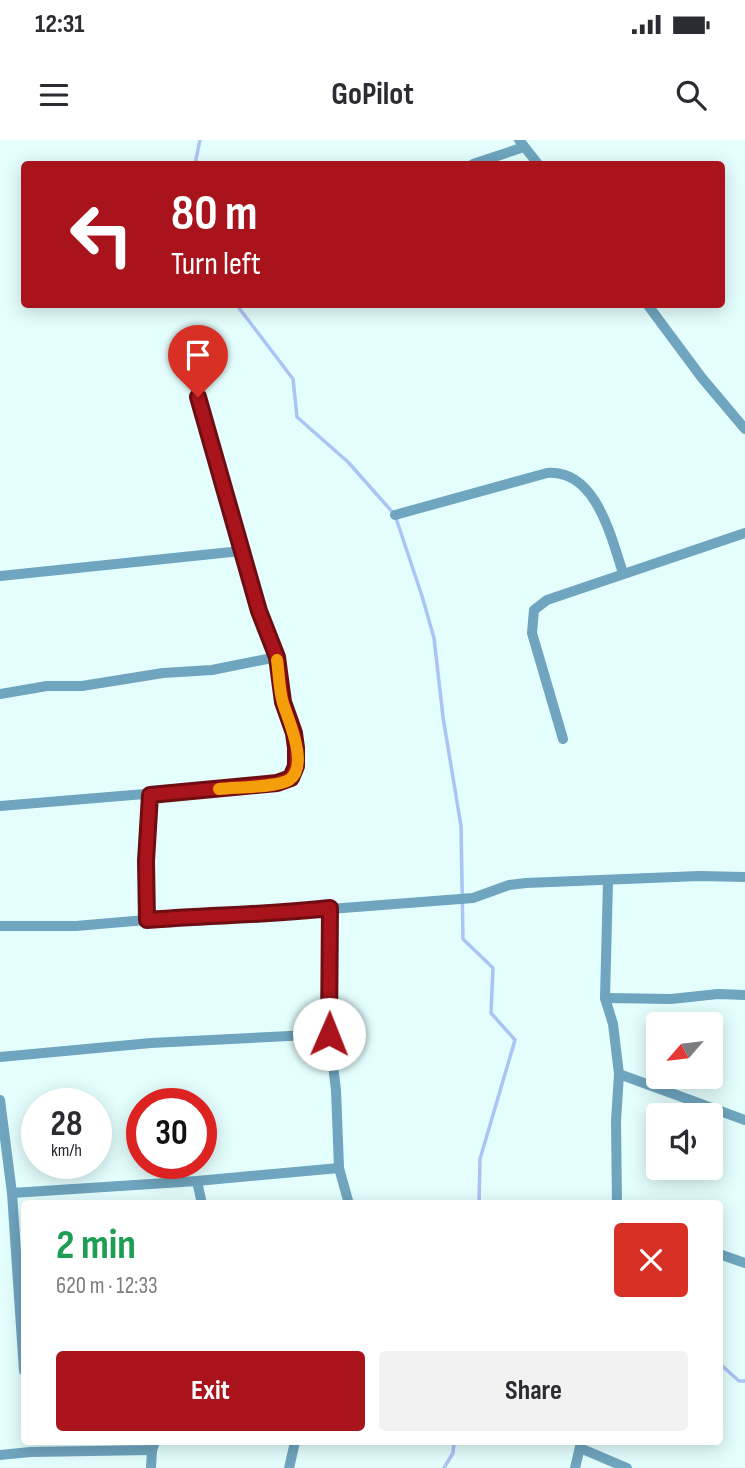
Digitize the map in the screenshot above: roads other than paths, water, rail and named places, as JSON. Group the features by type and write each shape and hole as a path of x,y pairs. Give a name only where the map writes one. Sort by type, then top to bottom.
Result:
{"street":[{"path":"480,161 522,144 536,161"},
{"path":"650,308 702,378 745,429"},
{"path":"0,806 277,783 291,778 296,766 296,748 294,733 283,702 277,657 259,611 192,375"},
{"path":"395,515 547,473 564,473 580,483 595,502 604,519 623,573"},
{"path":"564,738 532,633 534,610 547,600 745,533"},
{"path":"0,576 241,551"},
{"path":"0,694 47,685 82,686 163,673 212,670 277,657"},
{"path":"147,920 146,861 150,795"},
{"path":"0,926 76,926 473,898 509,885 699,876 745,877"},
{"path":"608,881 606,998 613,1024 620,1074 616,1121 617,1200"},
{"path":"330,908 329,1034 336,1090 339,1168 348,1200"},
{"path":"606,998 671,999 718,994 745,995"},
{"path":"0,1057 151,1043 329,1034"},
{"path":"620,1074 745,1120"},
{"path":"0,1100 12,1192 21,1326"},
{"path":"12,1192 197,1181 339,1168"},
{"path":"197,1181 201,1200"},
{"path":"723,1255 745,1263"},
{"path":"289,1468 294,1445"},
{"path":"602,1459 577,1468 580,1445 602,1459 627,1468"},
{"path":"0,1455 30,1447 154,1446 151,1468"}],"waterway":[{"path":"196,161 200,140"},
{"path":"239,308 293,379 297,417 348,462 395,515 434,638 443,717 461,826 463,939 493,968 491,1013 515,1040 480,1159 479,1200"},
{"path":"723,1367 739,1381 745,1381"},
{"path":"444,1468 453,1453 454,1445"}]}
